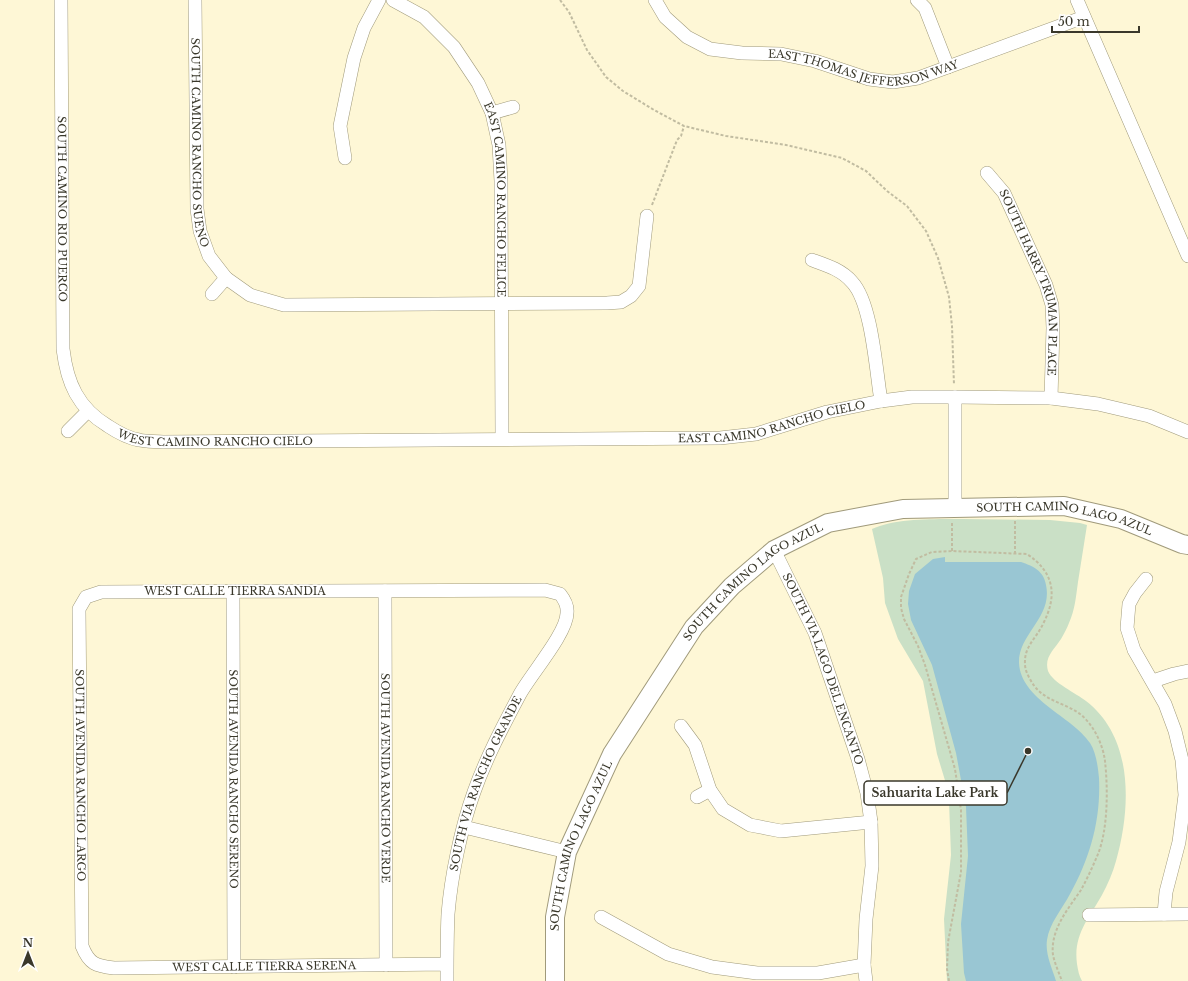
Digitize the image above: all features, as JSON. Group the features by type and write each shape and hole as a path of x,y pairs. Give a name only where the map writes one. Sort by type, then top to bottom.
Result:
{"street":[{"name":"SOUTH CAMINO RIO PUERCO","path":"61,0 63,349 65,368 71,384 88,411"},
{"name":"SOUTH CAMINO RANCHO SUENO","path":"195,0 197,209 200,231 209,256 226,278 250,295 284,305 621,302 631,296 639,286 647,216"},
{"path":"345,158 340,126 354,58 364,28 379,0"},
{"name":"EAST CAMINO RANCHO FELICE","path":"393,0 424,17 454,47 478,83 492,113 499,145 501,181 502,439"},
{"name":"EAST THOMAS JEFFERSON WAY","path":"655,0 665,17 687,37 710,49 742,53 781,54 815,60 868,79 893,82 918,78 1084,17"},
{"path":"917,0 925,8 948,67"},
{"path":"1077,0 1188,256"},
{"path":"492,113 513,107"},
{"name":"SOUTH HARRY TRUMAN PLACE","path":"987,173 1004,193 1046,285 1052,305 1052,398"},
{"path":"812,260 836,270 853,282 864,303 870,329 881,400"},
{"path":"212,294 226,278"},
{"name":"EAST CAMINO RANCHO CIELO","path":"350,440 727,437 756,434 827,412 881,400 912,397 1052,398 1098,404 1149,416 1188,432"},
{"path":"954,508 955,397"},
{"path":"68,432 88,411"},
{"name":"WEST CAMINO RANCHO CIELO","path":"88,411 100,422 118,432 138,440 163,442 350,440"},
{"name":"SOUTH CAMINO LAGO AZUL","path":"555,981 555,917 567,852 612,754 694,627 732,586 774,550 828,523 903,509 1064,506 1121,519 1182,544 1188,545"},
{"name":"SOUTH VIA LAGO DEL ENCANTO","path":"774,550 815,633 858,759 867,793 871,822 872,866 866,919 864,965 866,981"},
{"path":"1146,579 1135,593 1129,604 1127,628 1134,650 1165,704 1175,730 1182,760 1187,795 1179,842 1166,892 1164,914"},
{"name":"WEST CALLE TIERRA SANDIA","path":"86,597 101,592 545,590 560,594 565,601"},
{"name":"SOUTH AVENIDA RANCHO VERDE","path":"385,591 386,965"},
{"name":"SOUTH AVENIDA RANCHO SERENO","path":"233,592 234,967"},
{"name":"SOUTH AVENIDA RANCHO LARGO","path":"86,597 79,609 82,946 86,955"},
{"name":"SOUTH VIA RANCHO GRANDE","path":"447,981 448,913 455,868 464,827 474,793 494,742 526,684 566,621 568,612 565,601"},
{"path":"1153,681 1188,671"},
{"path":"681,726 695,745 710,790 723,809 750,825 781,831 871,822"},
{"path":"697,797 710,790"},
{"path":"464,827 567,852"},
{"path":"1088,915 1188,914"},
{"path":"601,917 668,954 712,967 757,973 818,973 864,965"},
{"name":"WEST CALLE TIERRA SERENA","path":"86,955 92,963 101,967 114,968 447,964"}],"path":[{"path":"560,0 569,12 587,50 606,77 623,91 684,126 726,136 786,145 842,158 866,171 887,191 907,206 926,232 938,258 950,297 955,397"},
{"path":"647,216 684,126"},
{"path":"1015,507 1015,554"},
{"path":"952,551 954,508"},
{"path":"949,981 947,969 948,942 961,872 962,835 960,803 955,769 925,664 918,646 904,619 901,608 901,597 916,559 932,552 952,551 1026,554 1035,560 1045,570 1051,581 1052,599 1043,625 1030,643 1025,656 1027,674 1032,684 1041,694 1081,714 1095,731 1105,760 1106,806 1104,825 1098,853 1081,889 1069,906 1056,930 1054,939 1053,954 1062,981"}],"green space":[{"path":"962,519 1050,520 1087,525 1073,613 1061,639 1050,654 1047,666 1048,671 1055,680 1086,701 1102,716 1113,734 1121,754 1125,775 1126,797 1121,840 1115,865 1104,891 1083,927 1077,944 1077,964 1082,981 947,981 944,919 951,855 947,787 937,754 923,681 898,639 885,603 883,578 872,529 881,525 904,521"}],"water":[{"path":"945,557 945,562 1021,562 1034,567 1043,576 1047,596 1045,607 1024,643 1020,653 1019,663 1022,676 1028,687 1048,707 1082,733 1090,743 1095,755 1099,774 1099,794 1093,838 1077,880 1067,900 1053,922 1048,934 1048,956 1056,981 966,981 964,973 961,924 968,856 966,807 956,753 932,665 911,620 908,604 909,591 915,574 933,559"}],"place":[{"name":"Sahuarita Lake Park","path":"1028,751"}]}
